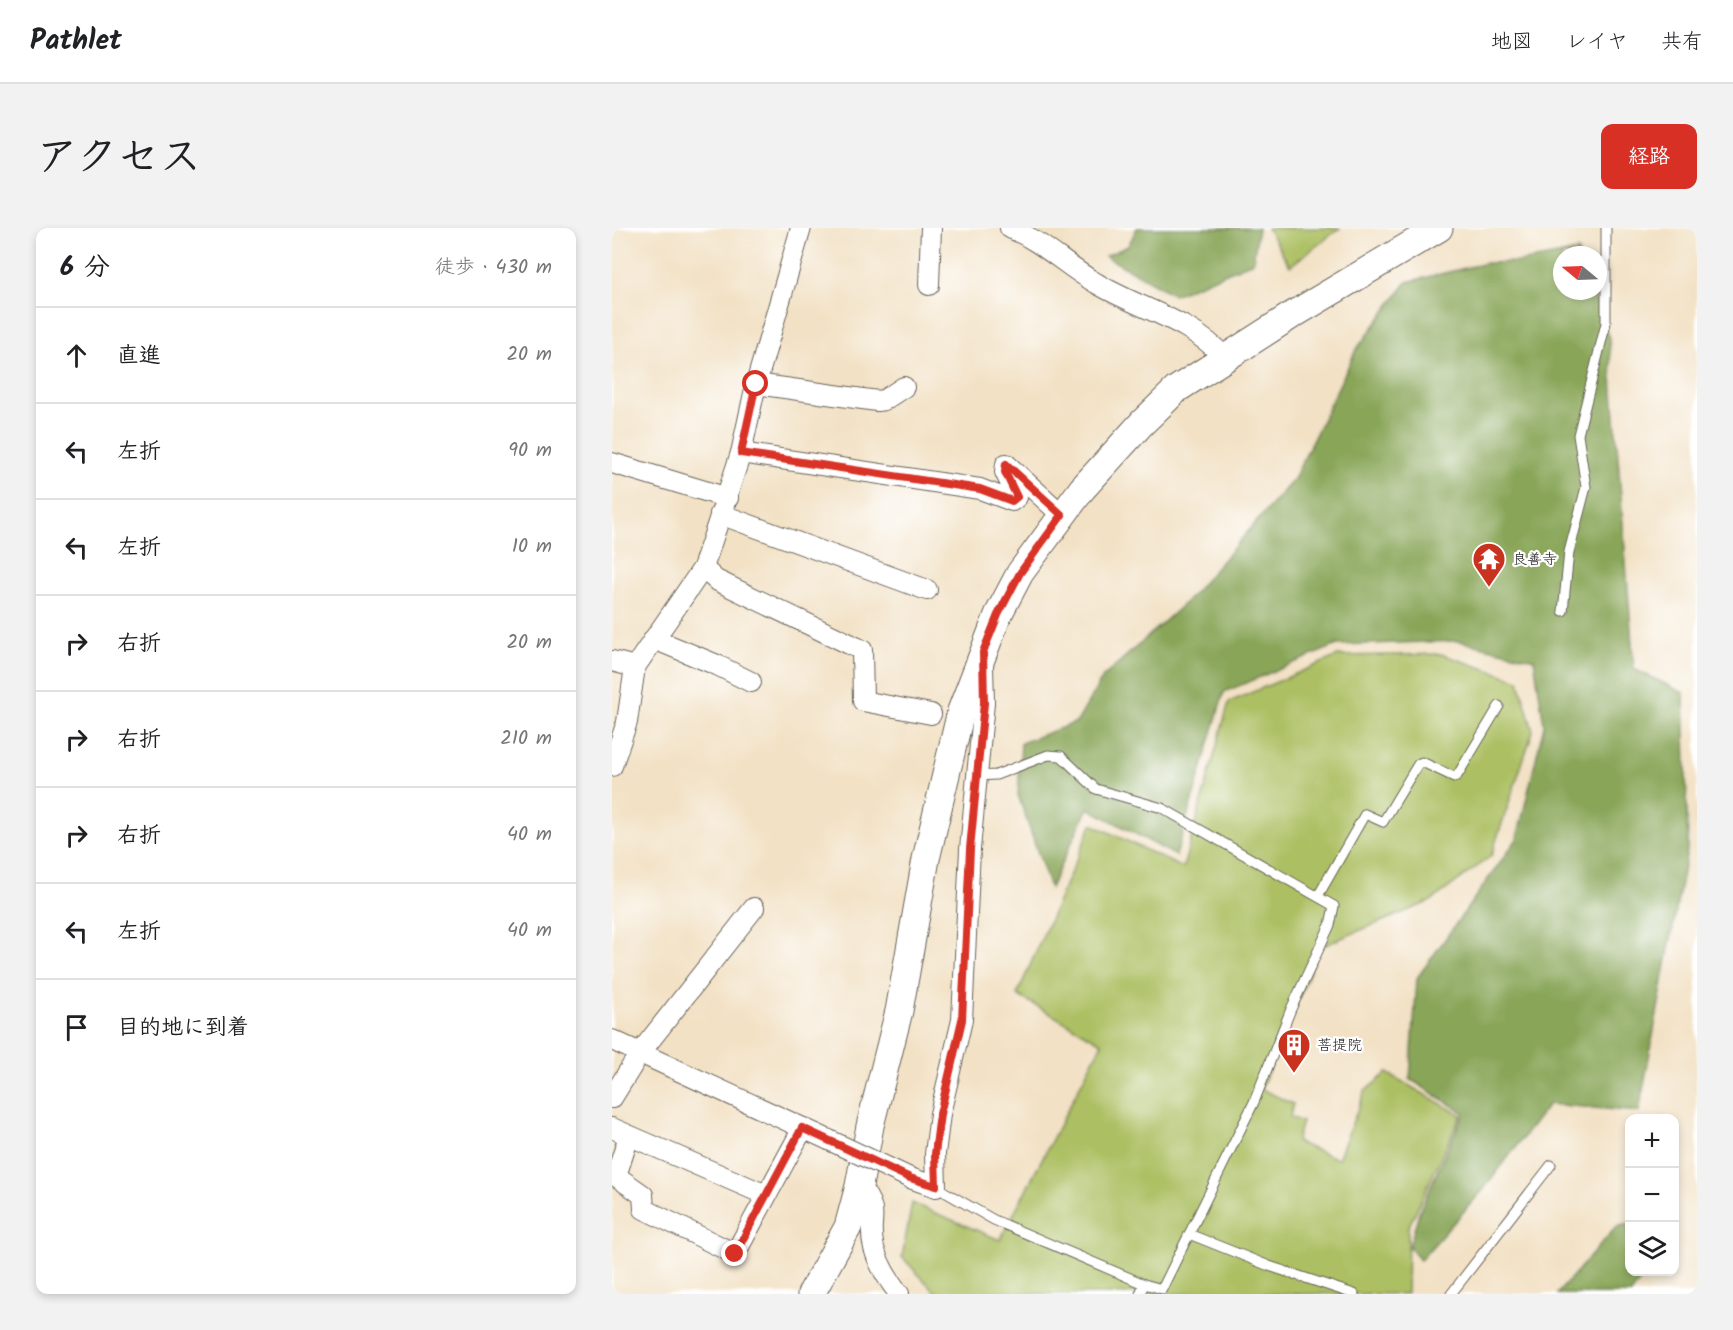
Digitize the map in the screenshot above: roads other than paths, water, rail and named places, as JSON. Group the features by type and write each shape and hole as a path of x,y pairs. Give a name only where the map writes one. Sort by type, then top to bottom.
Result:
{"street":[{"path":"612,766 627,722 635,667 703,568 741,453 756,384 801,228"},
{"path":"929,285 931,228"},
{"path":"1010,228 1056,254 1104,288 1184,325 1204,337 1224,357"},
{"path":"811,1294 848,1227 859,1186 870,1126 899,1011 926,859 962,711 998,615 1020,573 1062,515 1149,416 1177,389 1224,357 1439,228"},
{"path":"756,384 877,401 884,400 904,387"},
{"path":"741,453 980,489 1012,501 1017,497 1005,472 1006,464 1062,515"},
{"path":"612,463 724,506 927,590"},
{"path":"703,568 716,580 862,650 863,701 931,714"},
{"path":"654,639 751,682"},
{"path":"612,1040 910,1178 936,1186 935,1154 940,1114 962,1020 970,849 984,703 983,652"},
{"path":"612,661 635,667"},
{"path":"612,1098 640,1053 754,909"},
{"path":"766,1195 621,1132 616,1176 643,1195 644,1209 735,1254 802,1128"},
{"path":"859,1186 873,1203 873,1246 882,1271 899,1294"}],"lane":[{"path":"1563,611 1569,552 1586,487 1578,435 1606,323 1606,228"},
{"path":"1318,896 1365,814 1383,822 1418,764 1422,762 1454,777 1457,776 1499,706"},
{"path":"936,1186 994,1220 1144,1284 1162,1289 1254,1102 1291,1009 1330,926 1334,906 1162,808 1096,789 1061,756 1048,755 996,774 977,776"},
{"path":"1451,1294 1551,1164"},
{"path":"1189,1233 1269,1266 1354,1294"},
{"path":"1140,1294 1144,1284"}],"place":[{"name":"良善寺","path":"1489,588"},
{"name":"菩提院","path":"1294,1074"}]}
